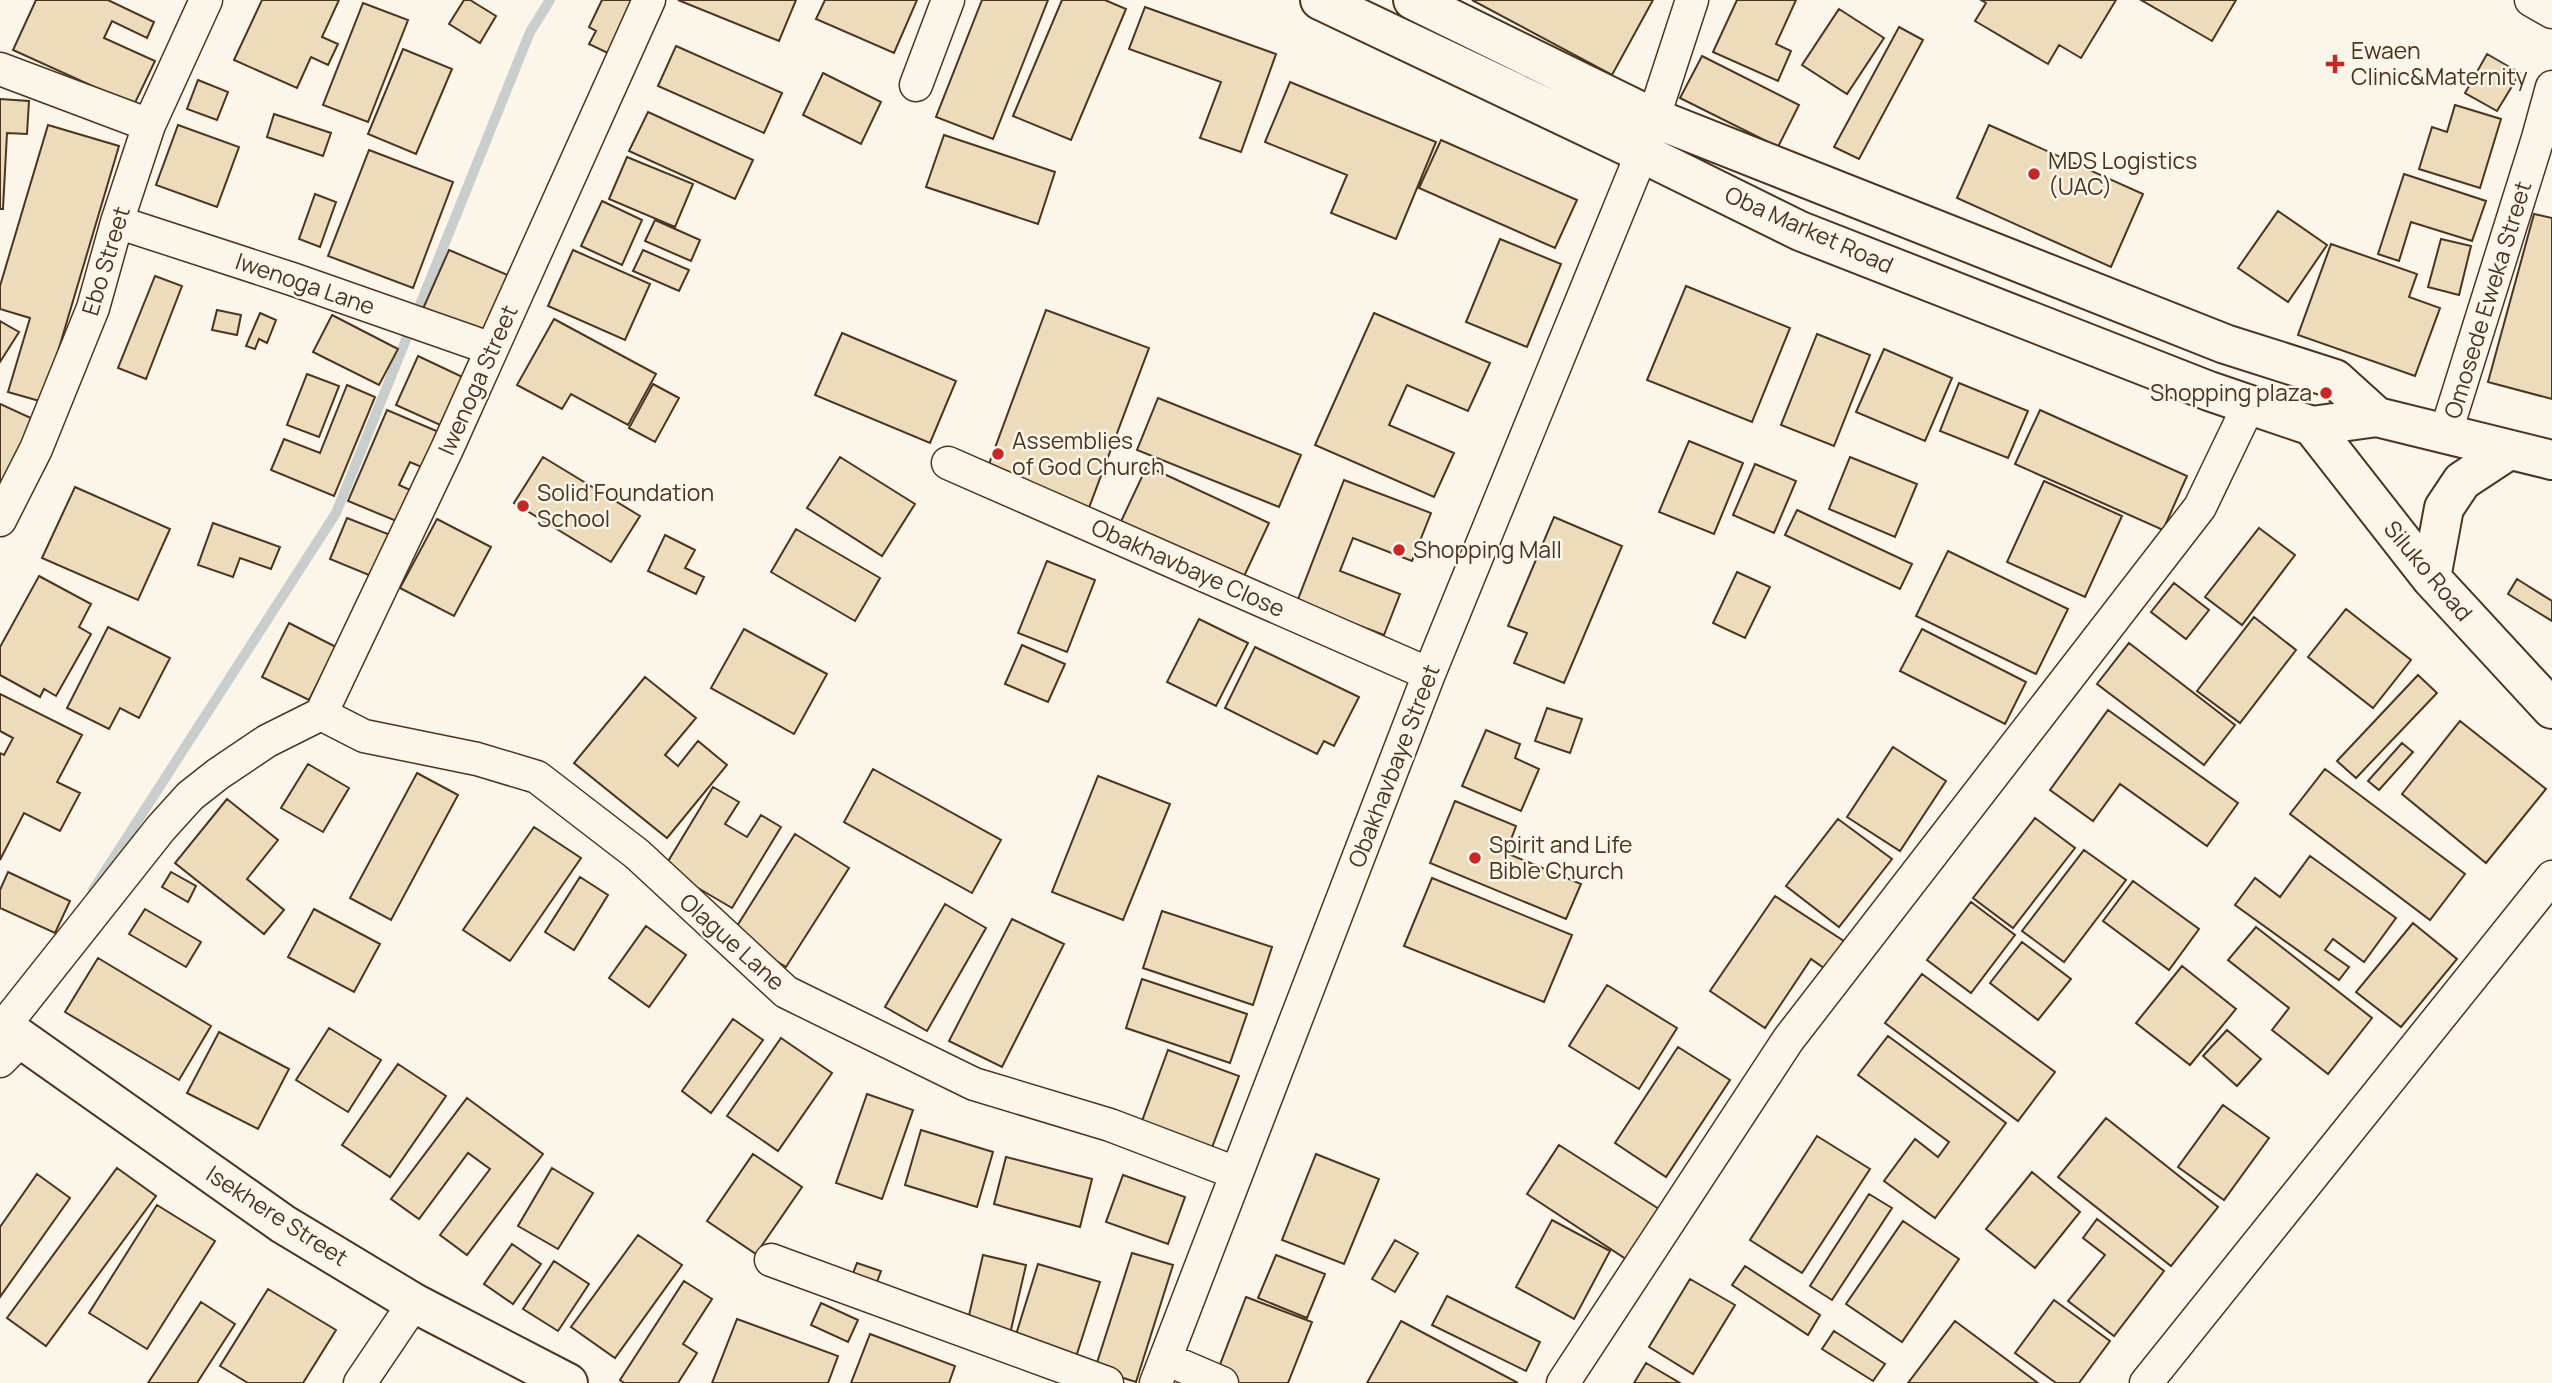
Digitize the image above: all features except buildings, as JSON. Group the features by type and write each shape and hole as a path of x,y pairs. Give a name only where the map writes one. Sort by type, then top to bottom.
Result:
{"main road":[{"name":"Oba Market Road","path":"1320,0 1648,135 2225,344 2335,379 2377,417"},
{"name":"Oba Market Road","path":"1413,0 1648,135 1800,231 2209,391 2312,426"},
{"path":"2312,426 2377,417 2552,460"},
{"name":"Siluko Road","path":"2312,426 2431,578 2552,709"},
{"path":"2431,578 2444,508 2462,481 2510,450"},
{"name":"Isekhere Street","path":"6,1037 283,1224 414,1303 568,1383"}],"street":[{"name":"Ebo Street","path":"0,520 36,449 88,321 149,125 206,0"},
{"name":"Iwenoga Street","path":"321,714 447,449 649,0"},
{"path":"916,85 948,0"},
{"name":"Obakhavbaye Street","path":"1161,1371 1429,674 1648,135 1692,0"},
{"path":"2531,0 2552,12"},
{"path":"0,69 149,125"},
{"name":"Omosede Eweka Street","path":"2446,432 2552,88"},
{"name":"Iwenoga Lane","path":"117,222 292,279 492,349"},
{"path":"1563,1383 1788,1040 2200,508 2249,405"},
{"name":"Obakhavbaye Close","path":"948,463 1429,674"},
{"path":"6,1037 161,828 190,796 267,741 321,714"},
{"name":"Olague Lane","path":"321,714 364,736 477,759 537,776 637,854 786,992 974,1084 1110,1125 1236,1173"},
{"path":"2146,1383 2552,877"},
{"path":"771,1260 1107,1383"},
{"path":"360,1383 414,1303"},
{"path":"1161,1371 1222,1383"}],"waterway":[{"path":"93,890 336,513 530,32 550,0"}],"place":[{"name":"Ewaen Clinic&Maternity","path":"2335,64"},
{"name":"MDS Logistics (UAC)","path":"2034,174"},
{"name":"Shopping plaza","path":"2326,393"},
{"name":"Assemblies of God Church","path":"998,454"},
{"name":"Solid Foundation School","path":"523,506"},
{"name":"Shopping Mall","path":"1399,550"},
{"name":"Spirit and Life Bible Church","path":"1475,858"}]}
